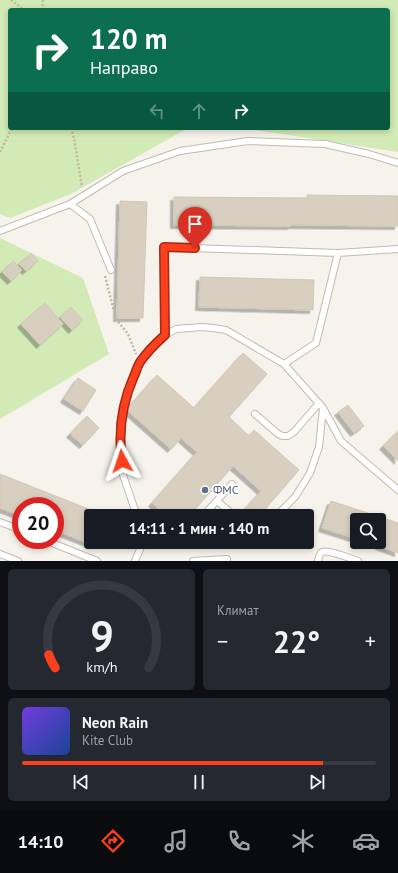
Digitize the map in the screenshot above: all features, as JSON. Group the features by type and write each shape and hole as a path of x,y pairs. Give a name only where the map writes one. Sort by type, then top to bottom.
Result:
{"lane":[{"path":"0,231 70,204 123,171 180,151 248,141 325,144 369,154 398,163"},
{"path":"70,204 90,219 111,270"},
{"path":"165,335 164,247 338,253 398,249"},
{"path":"284,364 316,344 338,253"},
{"path":"135,509 123,475 120,447 120,425 123,406 129,388 139,364 153,346 165,335 176,329 202,327 226,330 284,364 321,405 341,441 398,490"},
{"path":"255,414 277,433 282,436 288,436 321,405"},
{"path":"283,509 295,497 310,473 319,447 321,405"},
{"path":"210,509 232,484"},
{"path":"217,501 226,509"},
{"path":"0,522 12,527"},
{"path":"64,548 97,561"},
{"path":"135,561 140,549"},
{"path":"318,561 321,553 326,551 358,561"},
{"path":"0,554 18,561"},
{"path":"193,561 227,559"}],"path":[{"path":"11,0 21,8"},
{"path":"0,152 11,130"},
{"path":"72,130 83,196"},
{"path":"104,273 116,319 128,334 139,364"}],"green space":[{"path":"0,0 398,0 398,152 256,130 390,130 390,8 8,8 8,130 184,130 71,194 10,218 0,214"},
{"path":"0,238 83,278 109,354 0,419"}],"building":[{"path":"307,195 398,196 398,226 174,225 174,197 307,198"},
{"path":"120,201 147,202 143,318 117,318"},
{"path":"31,253 38,261 26,271 19,264"},
{"path":"13,261 22,270 11,281 2,272"},
{"path":"200,277 314,280 313,310 199,307"},
{"path":"45,303 63,324 40,345 21,324"},
{"path":"71,307 83,320 72,330 60,317"},
{"path":"243,353 267,374 229,417 249,436 254,430 299,470 265,509 245,509 261,491 233,466 195,509 158,509 152,503 197,452 181,438 171,449 127,409 157,375 194,408"},
{"path":"78,378 96,390 83,411 64,399"},
{"path":"348,405 364,426 354,433 338,412"},
{"path":"87,416 99,428 83,445 70,434"},
{"path":"398,431 398,461 383,446"},
{"path":"0,474 58,497 12,497 12,513 0,508"},
{"path":"64,499 88,509 84,509 84,541 64,534"},
{"path":"331,501 368,513 350,513 350,537 322,528"},
{"path":"386,519 398,523 398,553 386,549"}],"place":[{"name":"ФМС","path":"205,490"}],"route":[{"path":"122,461 120,447 120,425 123,406 129,388 139,364 153,346 165,335 164,247 195,248"}]}
